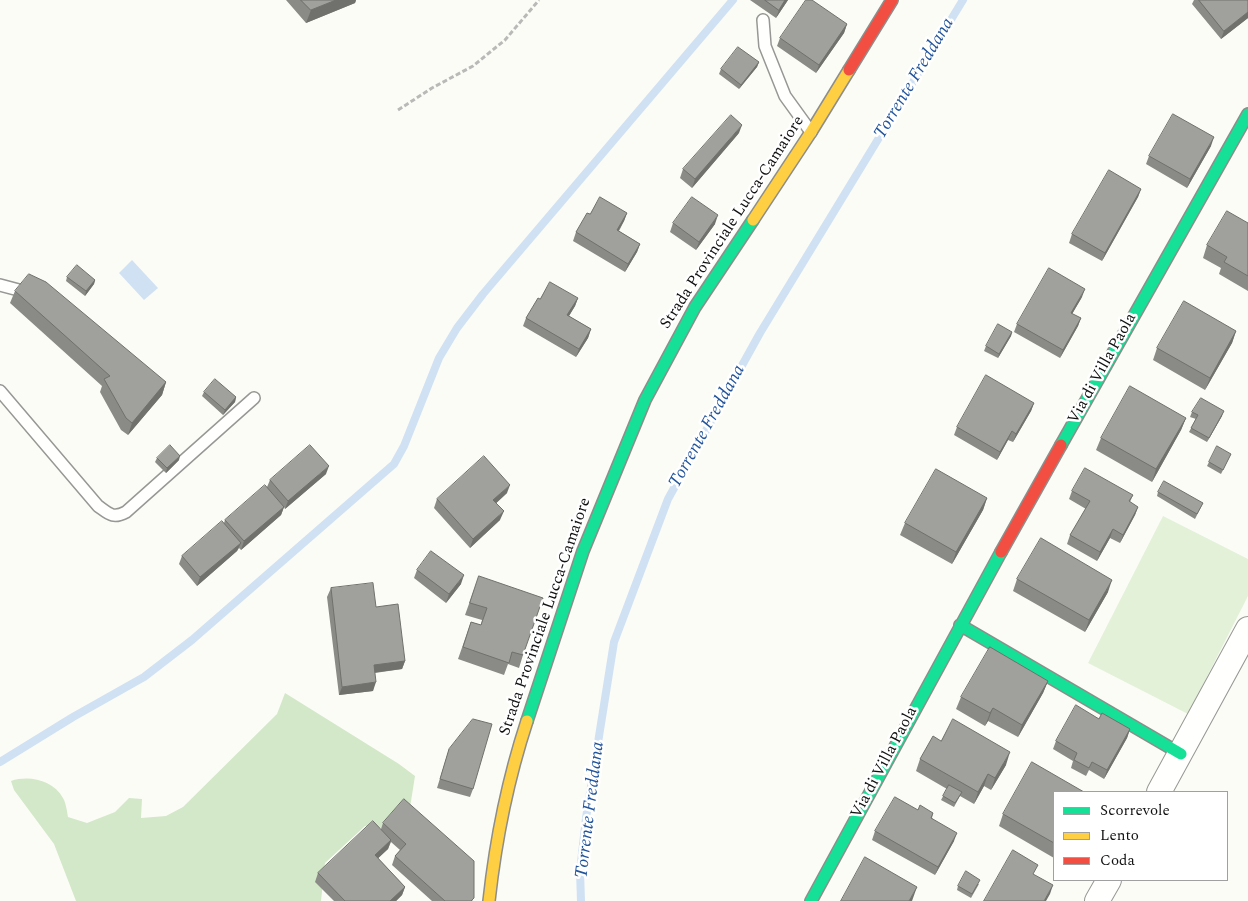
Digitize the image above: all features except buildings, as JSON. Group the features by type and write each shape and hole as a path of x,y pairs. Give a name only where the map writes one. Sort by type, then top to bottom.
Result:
{"street":[{"path":"856,58 880,0"},
{"name":"Strada Provinciale Lucca-Camaiore","path":"490,901 492,872 500,820 512,766 583,551 645,400 694,306 811,132 892,0"},
{"name":"Via di Villa Paola","path":"811,901 960,625 1248,114"},
{"path":"960,625 1181,754"},
{"path":"1160,791 1248,629"},
{"path":"1097,901 1108,881"}],"lane":[{"path":"763,20 765,46 785,96 811,132"},
{"path":"0,285 40,296"},
{"path":"0,391 98,506 110,515 118,516 126,512 254,398"}],"path":[{"path":"398,110 432,88 472,66 504,40 539,0"}],"green space":[{"path":"1163,516 1248,559 1248,596 1188,714 1088,663"},
{"path":"285,693 399,764 415,776 409,814 398,830 365,826 325,863 321,901 76,901 54,844 14,790 11,781 33,779 47,783 59,792 63,798 68,817 87,823 115,812 129,798 142,799 141,818 166,816 183,807 277,714"}],"water":[{"path":"132,260 158,288 144,300 119,273"}],"waterway":[{"path":"0,762 73,717 144,677 192,640 394,464 404,446 439,358 457,328 483,294 733,0"},
{"name":"Torrente Freddana","path":"581,901 580,871 586,818 614,642 668,499 760,333 963,0"}],"traffic: fast":[{"path":"1061,445 1248,114"},
{"path":"527,721 583,551 645,400 695,307 753,220"},
{"path":"811,901 1001,552"},
{"path":"960,625 1181,754"}],"traffic: slow":[{"path":"753,220 849,70"},
{"path":"489,901 503,810 527,721"}],"traffic: jam":[{"path":"849,70 892,0"},
{"path":"1001,552 1061,445"}]}
